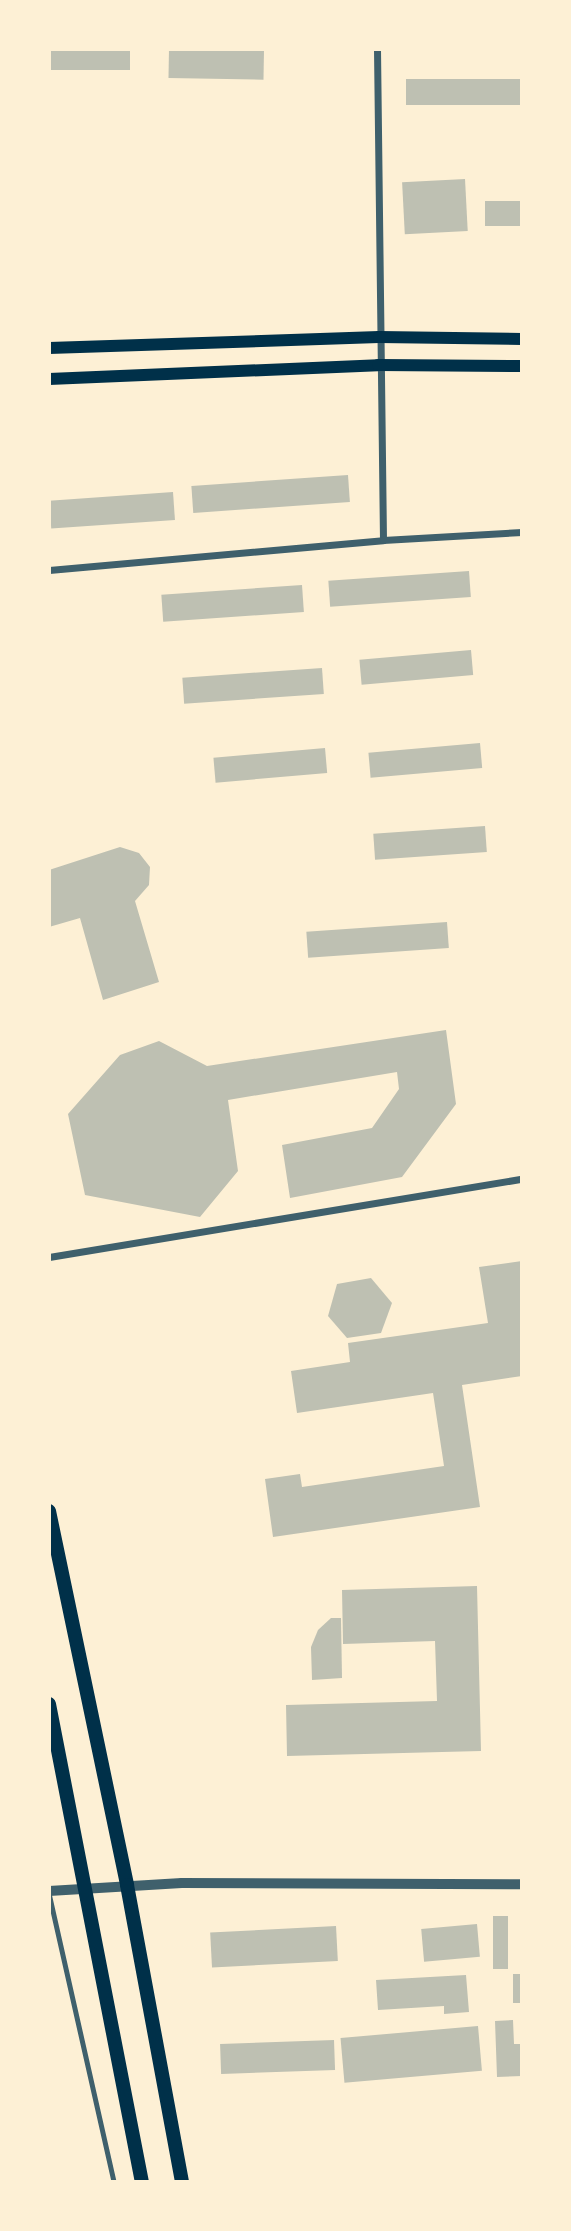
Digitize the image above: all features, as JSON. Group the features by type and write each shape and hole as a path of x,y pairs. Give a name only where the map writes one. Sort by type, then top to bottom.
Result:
{"main road":[{"path":"49,348 379,337 522,338"},
{"path":"49,379 378,365 522,366"},
{"path":"49,1511 127,1885 182,2182"},
{"path":"49,1704 142,2182"}],"street":[{"path":"377,49 378,365 383,540"},
{"path":"49,570 383,540 522,533"},
{"path":"49,1257 522,1179"},
{"path":"49,1892 127,1885 522,1884"}],"lane":[{"path":"49,1892 114,2182"}],"building":[{"path":"49,49 130,49 130,70 49,70"},
{"path":"169,49 264,51 263,80 168,78"},
{"path":"406,79 522,79 522,105 406,105"},
{"path":"465,179 468,231 405,234 402,182"},
{"path":"485,201 522,201 522,226 485,226"},
{"path":"348,475 350,502 193,513 191,486"},
{"path":"173,492 175,520 51,529 49,501"},
{"path":"469,571 471,597 330,607 328,581"},
{"path":"302,585 304,612 163,622 161,595"},
{"path":"471,650 473,675 362,685 359,660"},
{"path":"322,668 324,694 184,704 182,678"},
{"path":"480,743 482,768 371,778 368,753"},
{"path":"325,748 327,773 216,783 213,758"},
{"path":"485,826 487,852 375,860 373,834"},
{"path":"120,847 139,853 150,867 149,885 135,901 159,982 103,1000 80,918 49,927 49,870"},
{"path":"447,922 449,948 308,958 306,932"},
{"path":"446,1030 456,1104 402,1177 290,1198 282,1145 372,1128 399,1089 397,1072 228,1100 238,1171 200,1217 85,1195 68,1114 120,1055 159,1041 207,1066"},
{"path":"522,1261 522,1376 462,1385 480,1507 273,1537 265,1479 300,1474 302,1487 444,1466 433,1393 297,1413 291,1371 350,1362 348,1343 488,1323 479,1267"},
{"path":"371,1278 392,1303 381,1333 347,1338 328,1316 337,1284"},
{"path":"477,1586 481,1751 287,1756 286,1705 437,1701 435,1641 343,1644 342,1590"},
{"path":"331,1618 341,1618 342,1678 312,1680 311,1647 318,1630"},
{"path":"493,1916 508,1916 508,1969 493,1969"},
{"path":"477,1924 480,1957 424,1962 421,1929"},
{"path":"336,1926 338,1961 212,1968 210,1933"},
{"path":"513,1974 522,1974 522,2003 513,2003"},
{"path":"466,1975 469,2012 444,2014 444,2006 378,2010 376,1980"},
{"path":"513,2020 514,2044 522,2044 522,2076 497,2077 495,2021"},
{"path":"478,2026 482,2071 344,2083 341,2038"},
{"path":"334,2040 335,2070 221,2074 220,2044"}]}
